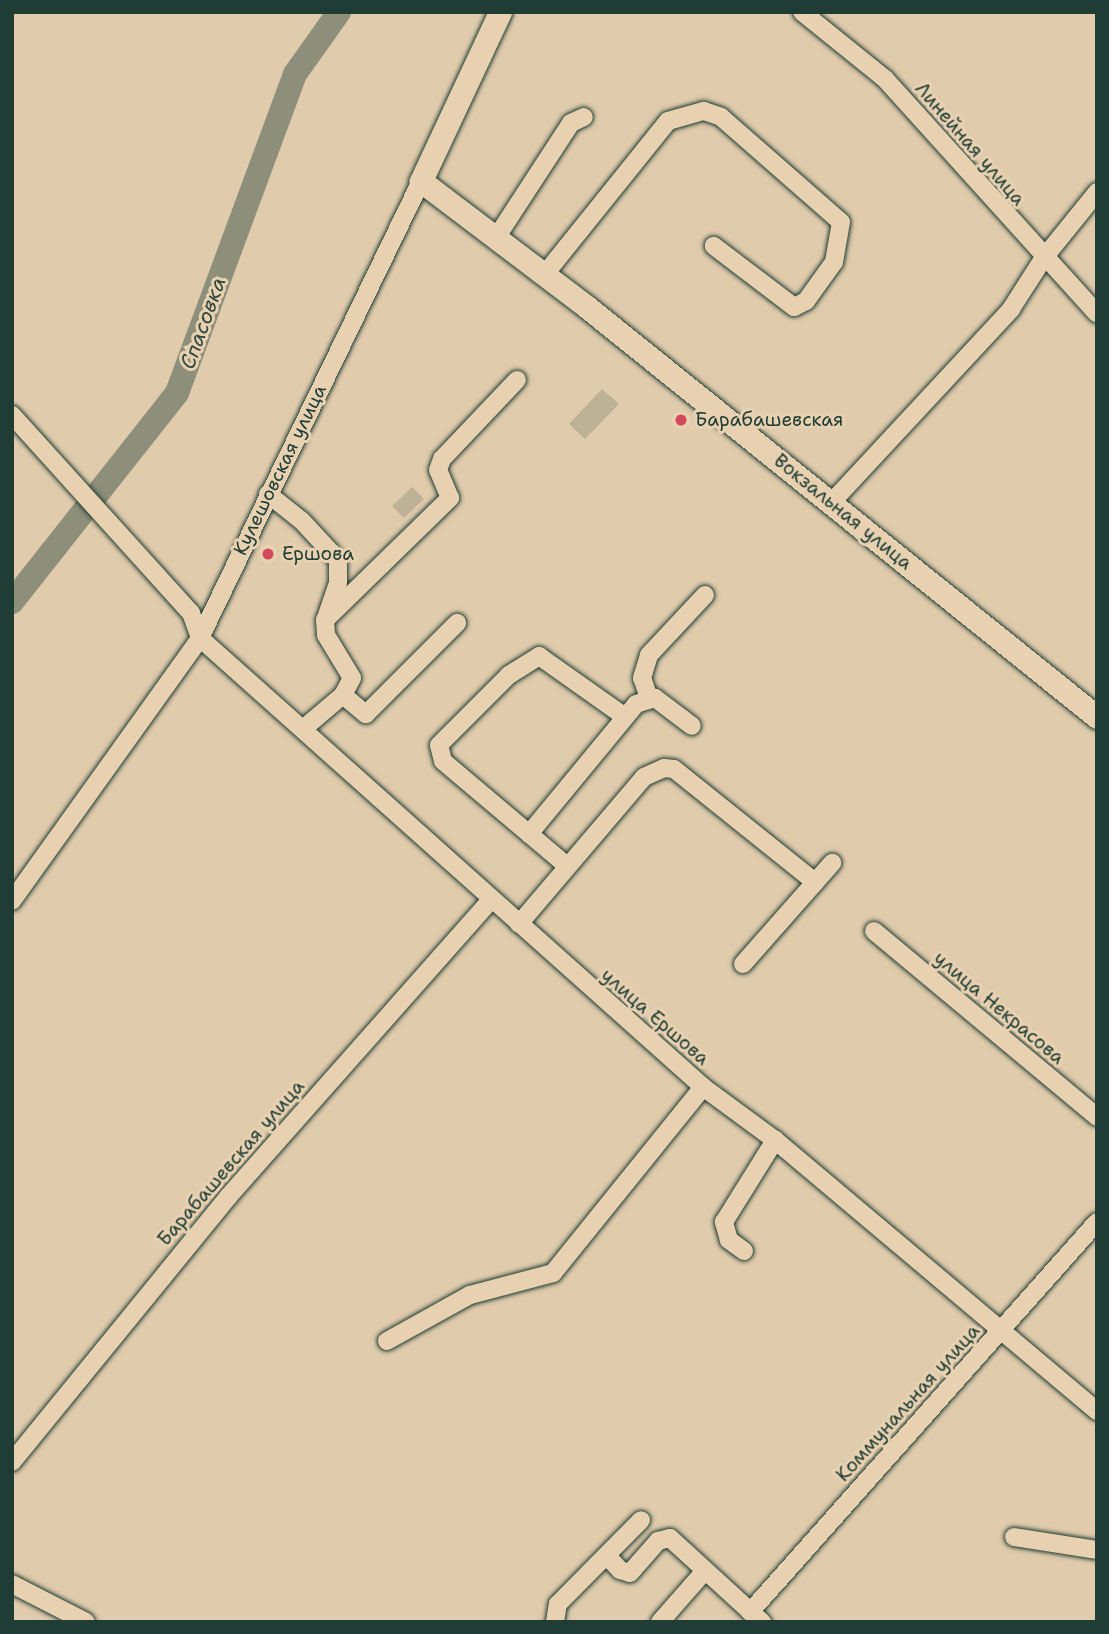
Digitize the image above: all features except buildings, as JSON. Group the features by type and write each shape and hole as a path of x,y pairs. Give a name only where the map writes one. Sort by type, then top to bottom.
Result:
{"main road":[{"name":"Кулешовская улица","path":"421,181 500,12"},
{"name":"Вокзальная улица","path":"421,181 545,274 1097,717"}],"street":[{"name":"Линейная улица","path":"802,12 885,79 1043,259 1097,314"},
{"path":"545,274 668,121 704,111 721,117 841,222 834,262 806,301 794,307 714,246"},
{"path":"496,237 571,123 584,117"},
{"name":"Кулешовская улица","path":"12,901 200,638 421,181"},
{"path":"831,503 1011,309 1043,259 1097,192"},
{"path":"325,620 450,498 438,470 442,459 517,380"},
{"path":"12,415 147,570 191,613 200,638"},
{"path":"268,494 302,521 338,560 338,583 325,620 326,635 352,678 343,695 303,729"},
{"path":"649,698 642,678 649,655 663,635 705,595"},
{"path":"343,695 366,714 457,623"},
{"name":"улица Ершова","path":"200,638 703,1087 775,1140 1097,1411"},
{"path":"566,864 443,761 438,753 442,739 509,675 539,656 625,717"},
{"path":"529,834 625,717 649,698"},
{"path":"649,698 662,701 692,726"},
{"path":"519,925 566,864 644,777 674,769 815,882"},
{"path":"743,964 832,863"},
{"name":"Барабашевская улица","path":"12,1462 236,1188 491,900"},
{"name":"улица Некрасова","path":"874,931 1097,1117"},
{"path":"387,1341 470,1295 553,1273 703,1087"},
{"path":"744,1251 729,1240 724,1222 775,1140"},
{"name":"Коммунальная улица","path":"756,1617 1097,1222"},
{"path":"555,1622 558,1604 641,1520"},
{"path":"607,1556 620,1570 630,1573 665,1537 756,1617"},
{"path":"1014,1537 1097,1550"},
{"path":"660,1622 704,1572"},
{"path":"12,1584 86,1622"}],"shaded area":[{"path":"602,389 619,404 585,439 569,424"},
{"path":"412,487 424,499 404,518 392,506"}],"waterway":[{"name":"Спасовка","path":"12,602 177,393 295,74 339,12"}],"place":[{"name":"Барабашевская","path":"681,420"},
{"name":"Ершова","path":"268,554"}]}
